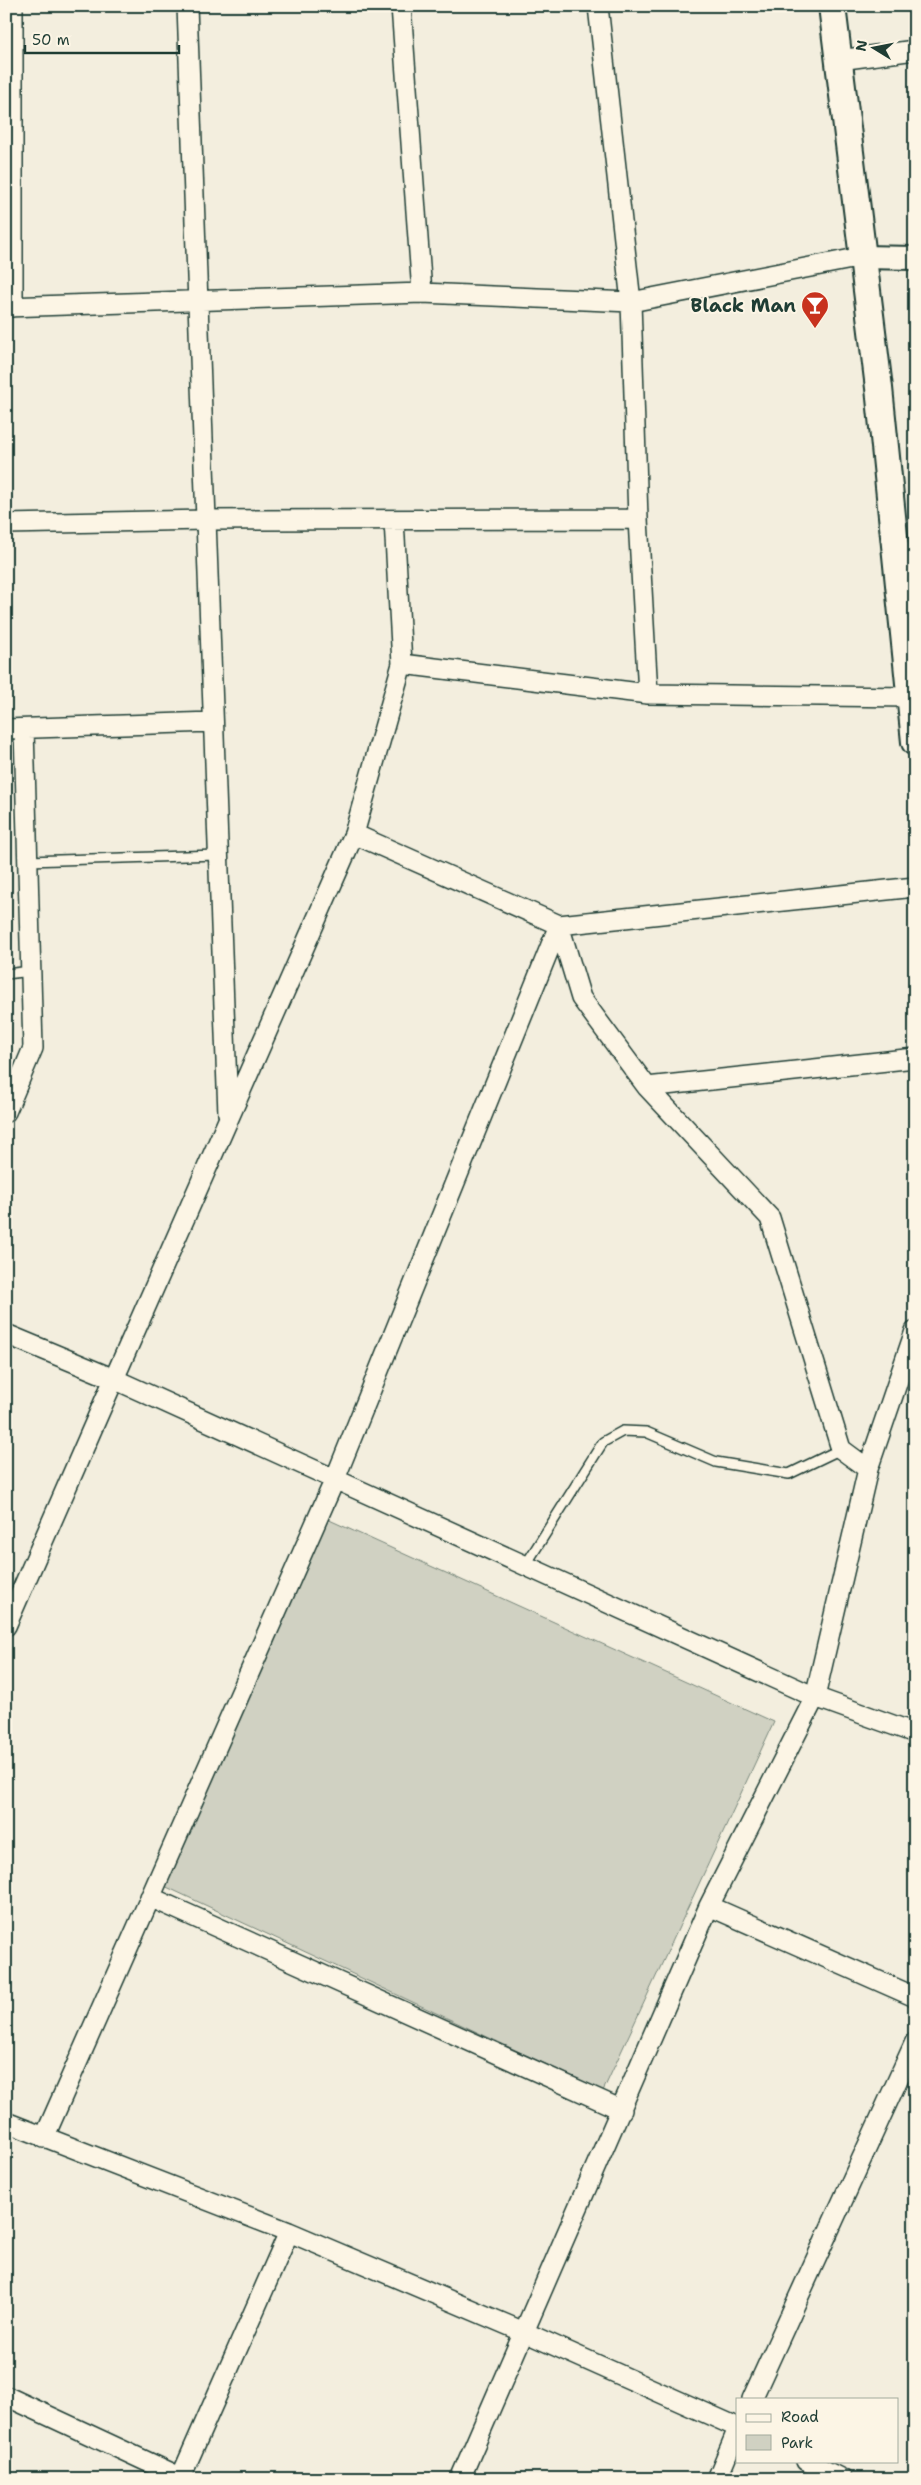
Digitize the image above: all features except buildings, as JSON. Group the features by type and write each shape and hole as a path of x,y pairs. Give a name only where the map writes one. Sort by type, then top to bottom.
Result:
{"main road":[{"path":"832,6 878,388 915,742"}],"street":[{"path":"187,6 228,1120"},
{"path":"401,6 422,293"},
{"path":"598,6 631,302 638,520 648,694"},
{"path":"10,13 10,307 422,293 631,302 862,257 915,258"},
{"path":"839,60 915,50"},
{"path":"6,524 206,520 638,520"},
{"path":"6,1626 12,1597 114,1379 354,834 402,664 394,520"},
{"path":"402,664 648,694 910,697"},
{"path":"6,1112 33,1048 28,861 15,729 212,722"},
{"path":"354,834 559,925 915,887"},
{"path":"559,925 580,998 647,1086 770,1218 841,1449 868,1469"},
{"path":"44,2138 334,1479 559,925"},
{"path":"647,1086 915,1058"},
{"path":"460,2479 622,2110 709,1906 815,1697 868,1469 915,1331"},
{"path":"6,1334 114,1379 815,1697 915,1733"},
{"path":"150,1897 622,2110"},
{"path":"709,1906 915,1997"},
{"path":"752,2398 915,2042"},
{"path":"6,2122 289,2232 524,2332 736,2429"},
{"path":"6,2396 180,2478 289,2232"},
{"path":"717,2479 736,2432"},
{"path":"808,2462 842,2479"}],"lane":[{"path":"28,861 217,855"},
{"path":"6,974 31,971"},
{"path":"525,1566 603,1442 623,1432 646,1432 716,1462 788,1474 841,1449"}],"green space":[{"path":"325,1518 774,1722 603,2091 158,1883"}],"place":[{"name":"Black Man","path":"815,329"}]}
